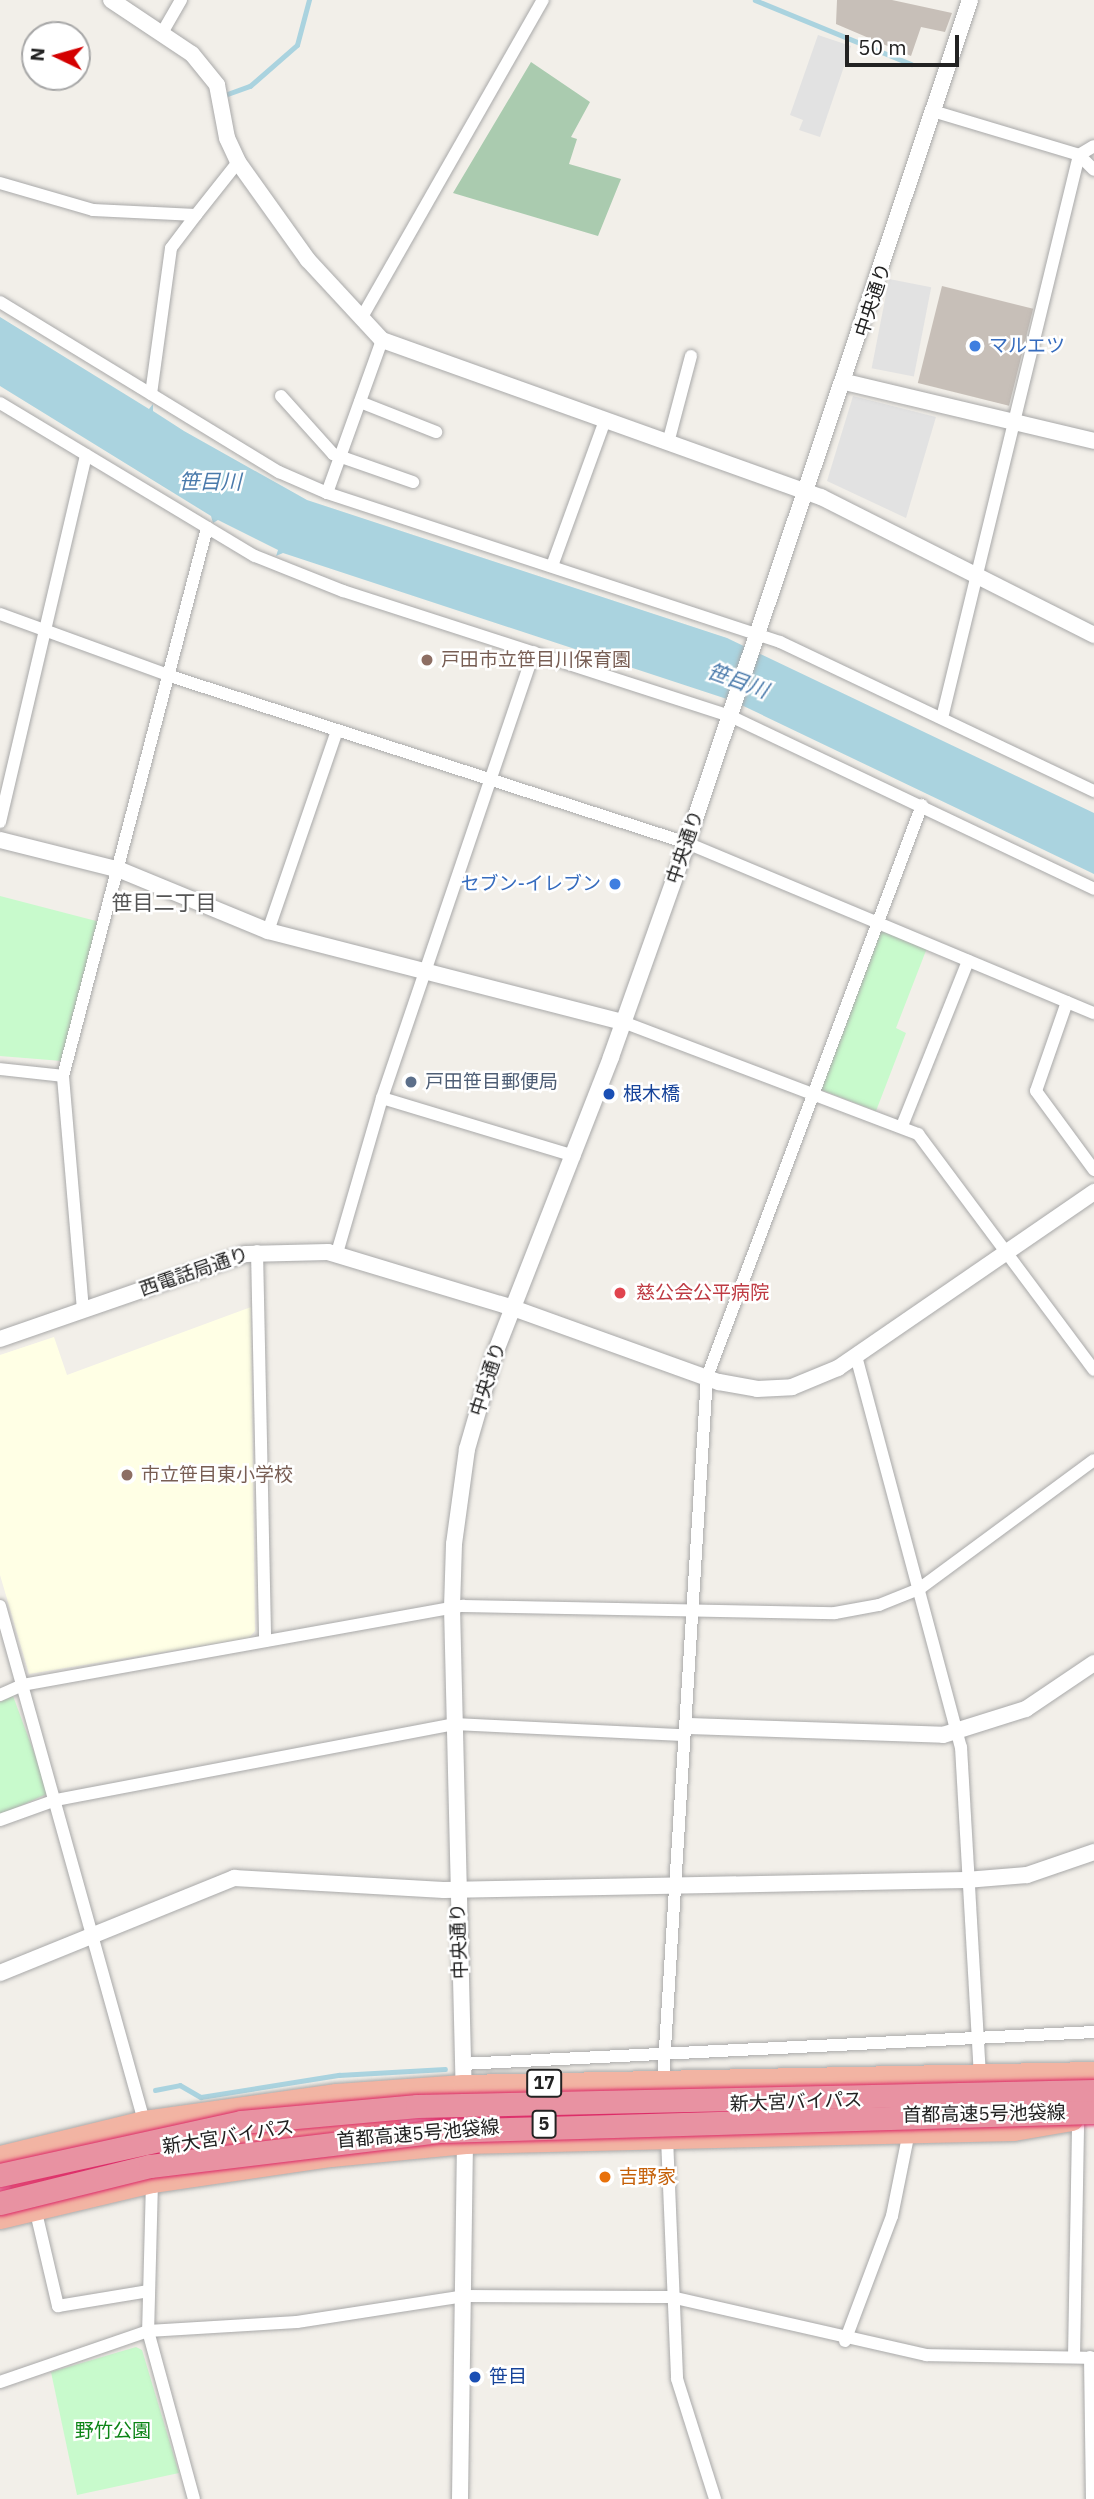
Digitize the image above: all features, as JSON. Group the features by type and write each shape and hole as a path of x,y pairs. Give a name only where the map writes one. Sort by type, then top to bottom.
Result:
{"highway":[{"name":"17","path":"0,2156 137,2122 463,2075 663,2080 1094,2072"},
{"name":"新大宮バイパス","path":"1088,2117 825,2109 540,2113 1094,2089"},
{"name":"首都高速5号池袋線","path":"0,2175 241,2122 377,2109 1094,2089"},
{"path":"0,2218 149,2183 331,2155 465,2143 1014,2130 1088,2117"},
{"name":"首都高速5号池袋線","path":"0,2203 162,2164 441,2131 1088,2117"},
{"name":"新大宮バイパス","path":"130,2158 412,2121"},
{"path":"137,2122 110,2143 108,2162 120,2178 149,2183"},
{"path":"52,2142 83,2147 94,2164 91,2184 66,2201"},
{"path":"0,2184 70,2169 0,2192"}],"street":[{"path":"162,33 181,0"},
{"path":"362,317 542,0"},
{"name":"中央通り","path":"759,637 936,112 971,0"},
{"path":"116,2 192,54 217,85 227,138 238,162 309,260 382,340 808,493 1094,635"},
{"path":"936,112 1079,155 1094,170"},
{"path":"942,718 1079,155 1094,146"},
{"path":"152,394 171,248 238,162"},
{"path":"0,183 93,210 195,215"},
{"path":"0,302 279,472 327,493 759,637 942,718 1094,791"},
{"path":"327,493 382,340"},
{"path":"668,443 691,356"},
{"path":"845,382 1094,441"},
{"path":"281,396 340,456 413,482"},
{"path":"360,402 436,432"},
{"path":"0,403 255,556 343,591 731,713 1094,889"},
{"path":"551,566 604,421"},
{"path":"0,822 86,455"},
{"path":"83,1310 63,1076 120,870 207,528"},
{"path":"0,614 169,675 490,782 687,844 1094,1013"},
{"path":"731,713 759,637"},
{"path":"337,1253 382,1098 534,652"},
{"name":"中央通り","path":"460,2499 465,2143 452,1608 454,1544 467,1448 513,1308 574,1156 687,844 731,713"},
{"path":"268,931 337,731"},
{"path":"663,2080 672,1886 686,1730 707,1377 922,805"},
{"path":"0,840 120,870 268,931 425,974 623,1022 902,1126 918,1134 1094,1370"},
{"path":"902,1126 968,961"},
{"path":"1067,1002 1036,1091 1094,1170"},
{"path":"0,1069 63,1076"},
{"path":"382,1098 574,1156"},
{"name":"西電話局通り","path":"0,1339 257,1251 337,1253 513,1308 740,1388 792,1387 856,1356 1094,1192"},
{"path":"257,1251 265,1642"},
{"path":"856,1356 957,1733 980,2073"},
{"path":"0,1695 22,1685 452,1608 694,1607 835,1613 879,1605 919,1589 1094,1460"},
{"path":"0,1606 93,1935 137,2122"},
{"path":"0,1820 56,1800 455,1724 902,1738 957,1733 1026,1709 1094,1663"},
{"path":"0,1973 234,1878 457,1890 966,1880 1027,1875 1094,1852"},
{"path":"463,2075 663,2050 1092,2031"},
{"path":"1074,2357 1088,2117"},
{"path":"845,2341 892,2216 909,2132"},
{"path":"667,2138 671,2297 677,2379 715,2499"},
{"path":"149,2183 148,2331 194,2499"},
{"path":"35,2208 58,2306 149,2291"},
{"path":"0,2382 148,2331 297,2322 464,2296 671,2297 845,2341 926,2355 1092,2357 1092,2499"}],"shaded area":[{"path":"818,35 851,46 820,137 799,130 803,120 790,115"},
{"path":"531,62 590,102 571,137 577,139 569,164 621,179 598,236 453,193"},
{"path":"889,279 931,287 914,377 872,368"},
{"path":"853,396 936,417 906,518 827,481"},
{"name":"市立笹目東小学校","path":"251,1307 255,1631 249,1638 29,1674 0,1575 0,1355 54,1337 67,1375"}],"green space":[{"path":"0,896 100,922 62,1061 0,1056"},
{"path":"881,930 927,948 896,1028 906,1033 876,1111 819,1089"},
{"path":"13,1696 49,1793 0,1815 0,1702"},
{"name":"野竹公園","path":"136,2347 142,2350 179,2473 77,2495 51,2372"}],"water":[{"name":"笹目川","path":"0,317 149,409 153,404 153,411 184,431 307,500 727,638 1094,813 1094,874 733,701 283,553 276,556 278,550 218,520 213,523 211,516 0,386"}],"building":[{"path":"837,0 892,0 952,13 945,32 921,27 911,56 836,24"},
{"name":"マルエツ","path":"942,286 1033,309 1009,406 918,383"}],"waterway":[{"path":"222,96 250,86 297,45 309,0"},
{"path":"755,0 911,64"},
{"path":"155,2090 180,2085 201,2097 339,2075 445,2069"}],"place":[{"name":"マルエツ","path":"975,346"},
{"name":"戸田市立笹目川保育園","path":"427,660"},
{"name":"セブン-イレブン","path":"615,884"},
{"name":"戸田笹目郵便局","path":"411,1082"},
{"name":"根木橋","path":"609,1094"},
{"name":"慈公会公平病院","path":"620,1293"},
{"name":"市立笹目東小学校","path":"127,1475"},
{"name":"吉野家","path":"605,2177"},
{"name":"笹目","path":"475,2377"}],"district":[{"name":"笹目二丁目","path":"164,902"}]}
